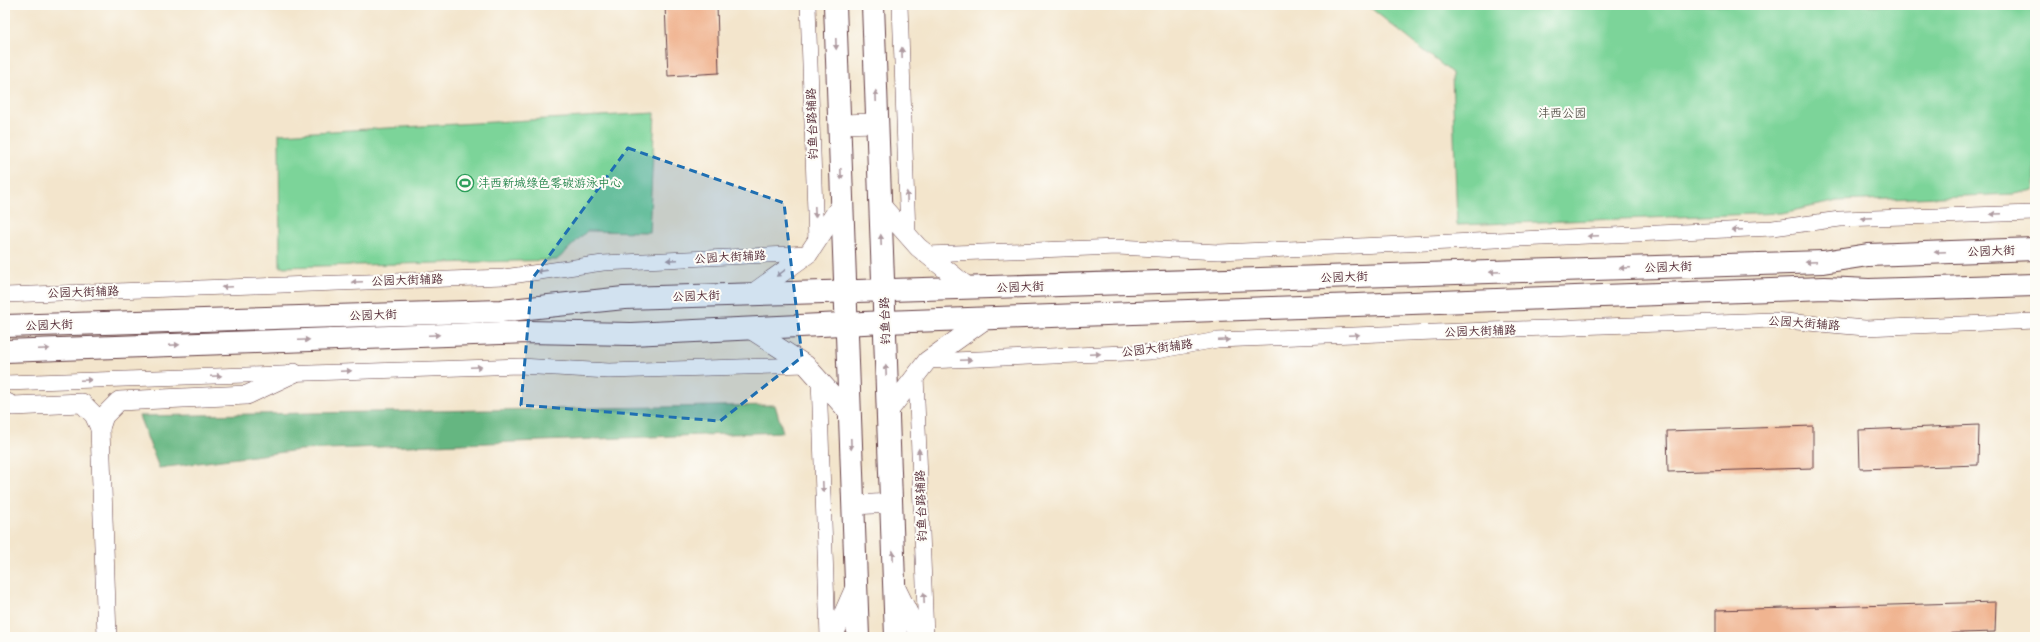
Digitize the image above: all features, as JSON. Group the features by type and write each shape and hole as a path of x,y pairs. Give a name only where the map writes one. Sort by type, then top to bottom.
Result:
{"main road":[{"path":"835,5 858,637"},
{"name":"钓鱼台路","path":"873,5 896,637"},
{"name":"公园大街","path":"5,326 501,310 624,298 1814,262 1868,255 2035,249"},
{"name":"公园大街","path":"5,351 527,332 631,334 986,318 1825,288 1869,290 2035,285"}],"street":[{"name":"钓鱼台路辅路","path":"808,5 812,248"},
{"path":"900,5 908,236"},
{"path":"839,124 877,123"},
{"path":"752,294 812,248 842,203"},
{"path":"880,204 908,236 927,254 969,288"},
{"path":"927,254 1117,247 1219,252 1773,228 1840,219 2035,213"},
{"name":"公园大街辅路","path":"5,295 504,277 603,263 812,248"},
{"path":"888,412 921,368 986,318"},
{"name":"公园大街辅路","path":"921,368 1151,352 1217,340 1773,320 1865,328 2035,321"},
{"path":"750,329 806,365 850,414"},
{"path":"5,383 520,366 609,371 806,365"},
{"name":"钓鱼台路辅路","path":"921,368 926,637"},
{"path":"107,637 100,428 104,416 119,401 247,395 294,373"},
{"path":"819,378 828,637"},
{"path":"5,402 13,406 82,403 94,415 100,428"},
{"path":"854,505 891,504"},
{"path":"834,637 856,584"},
{"path":"894,584 920,637"}],"highlighted area":[{"path":"628,148 784,203 802,357 720,421 521,405 532,279"}],"green space":[{"name":"沣西公园","path":"1367,5 2035,5 2035,186 2033,190 2014,194 1838,201 1782,213 1457,225 1452,73"},
{"name":"沣西新城绿色零碳游泳中心","path":"655,113 649,232 587,231 557,260 280,267 279,134"},
{"path":"775,405 783,432 300,450 159,468 139,416"}],"building":[{"path":"665,5 717,5 719,73 668,76"},
{"path":"1979,425 1978,465 1860,469 1859,430"},
{"path":"1813,426 1813,468 1668,472 1667,431"},
{"path":"1996,602 1995,632 1828,637 1716,637 1716,610"}],"place":[{"name":"沣西新城绿色零碳游泳中心","path":"465,183"}]}
